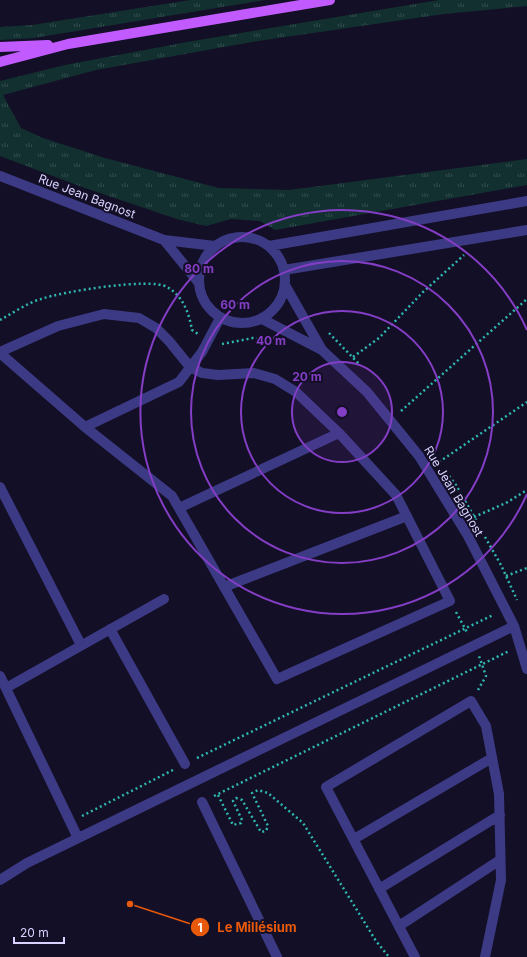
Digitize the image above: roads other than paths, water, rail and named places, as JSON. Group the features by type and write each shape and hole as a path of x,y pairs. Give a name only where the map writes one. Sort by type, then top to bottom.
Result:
{"main road":[{"path":"0,62 68,44 330,0"},
{"path":"0,47 68,44"}],"street":[{"name":"Rue Jean Bagnost","path":"0,176 164,240 216,246"},
{"path":"269,246 527,201"},
{"path":"284,270 527,230"},
{"name":"Rue Jean Bagnost","path":"220,318 209,309 202,297 199,283 200,269 203,262 206,256 216,246 228,239 242,237 257,239 269,246 279,257 284,270 285,285 282,299 273,310 262,319 322,350 367,392 419,456 468,536 514,626 527,669"},
{"name":"Rue Jean Bagnost","path":"164,240 199,283"},
{"name":"Rue Jean Bagnost","path":"285,285 322,350"},
{"path":"104,314 139,318 156,328 169,341 190,367 202,373 218,375 254,373 275,379 296,392 339,433 396,496 450,601 277,679 172,496 84,427 0,352 58,326 104,314"},
{"path":"84,427 179,382 202,352 220,318 234,323 248,323 262,319"},
{"path":"179,508 339,433"},
{"path":"0,487 82,645"},
{"path":"224,587 407,516"},
{"path":"6,688 164,599"},
{"path":"0,880 27,863 514,626"},
{"path":"110,629 185,764"},
{"path":"0,676 78,838"},
{"path":"415,957 326,787 471,701 486,726 499,794 501,880 485,957"},
{"path":"354,839 492,758"},
{"path":"202,802 277,957"},
{"path":"379,889 500,815"},
{"path":"399,926 500,860"}],"place":[{"name":"Le Millésium","path":"130,904"}]}
